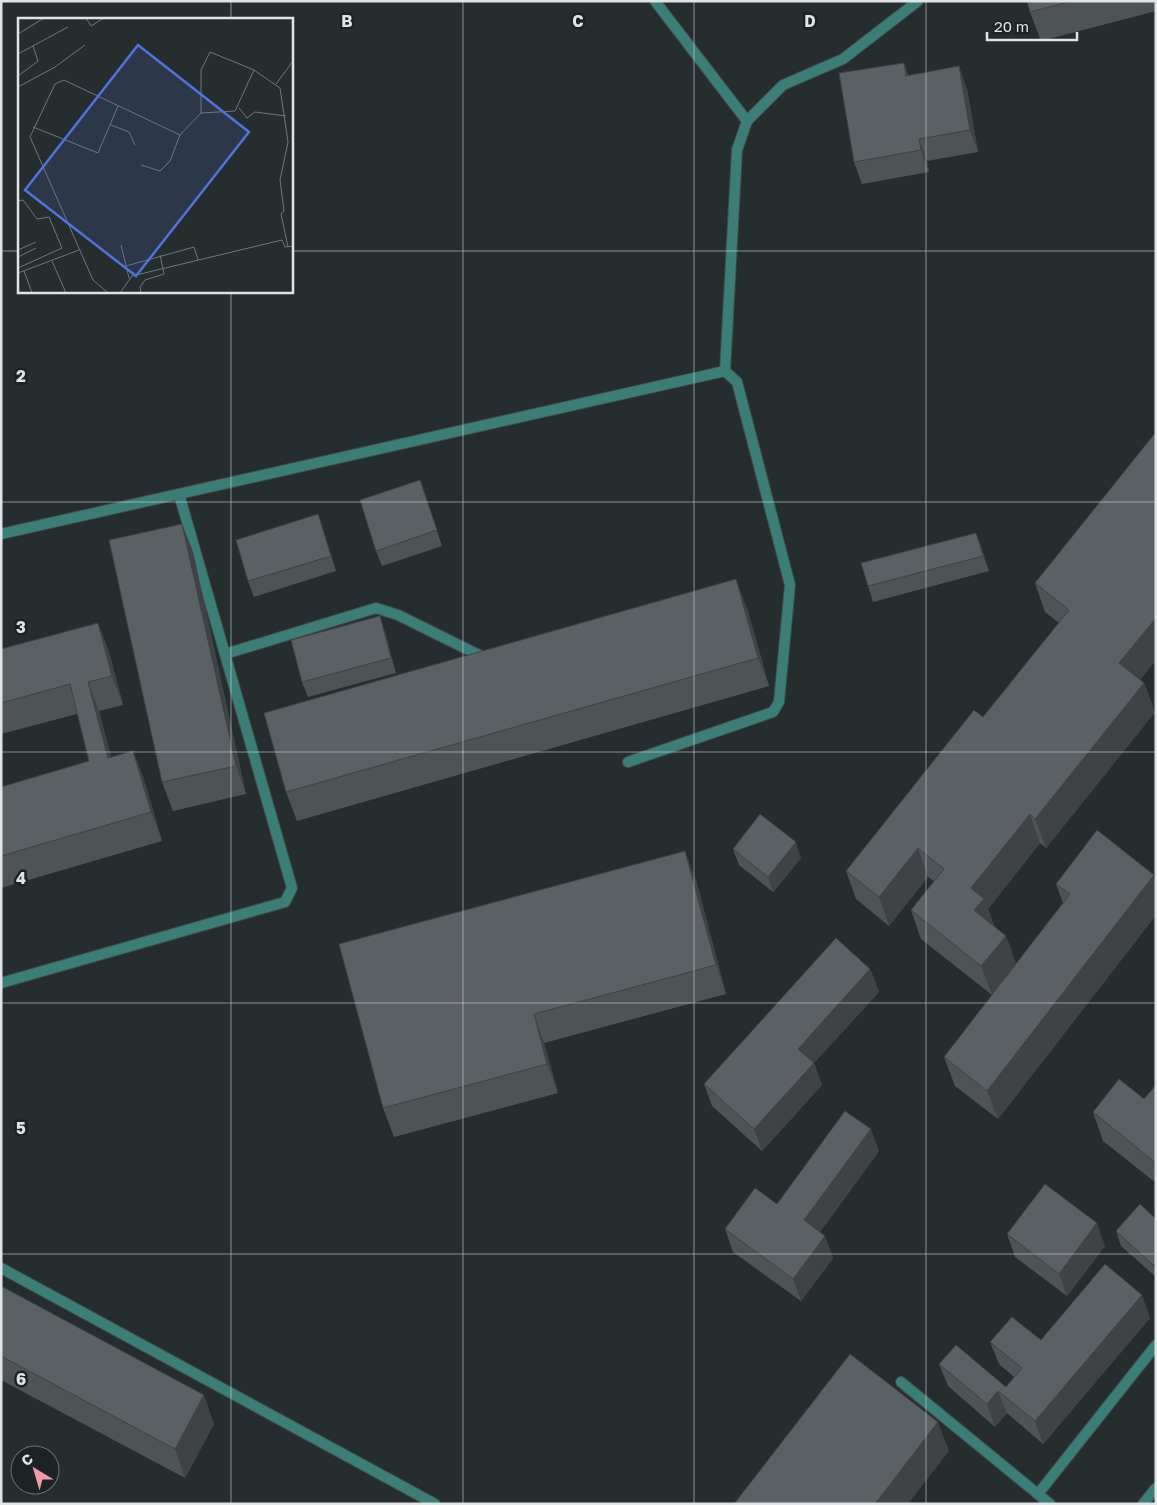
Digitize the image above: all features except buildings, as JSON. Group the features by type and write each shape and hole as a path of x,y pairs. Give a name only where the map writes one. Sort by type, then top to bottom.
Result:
{"lane":[{"path":"655,1 747,121"},
{"path":"725,371 737,150 747,121 783,85 843,59 864,45 918,1"},
{"path":"1,534 725,371"},
{"path":"628,762 773,712 780,702 790,585 737,382 725,371"},
{"path":"1,983 285,902 292,888 179,494"},
{"path":"225,654 376,608 398,614 483,657"},
{"path":"1,1268 434,1504"},
{"path":"1038,1494 1156,1346"},
{"path":"901,1382 1050,1504"},
{"path":"1144,1504 1156,1488"}]}
